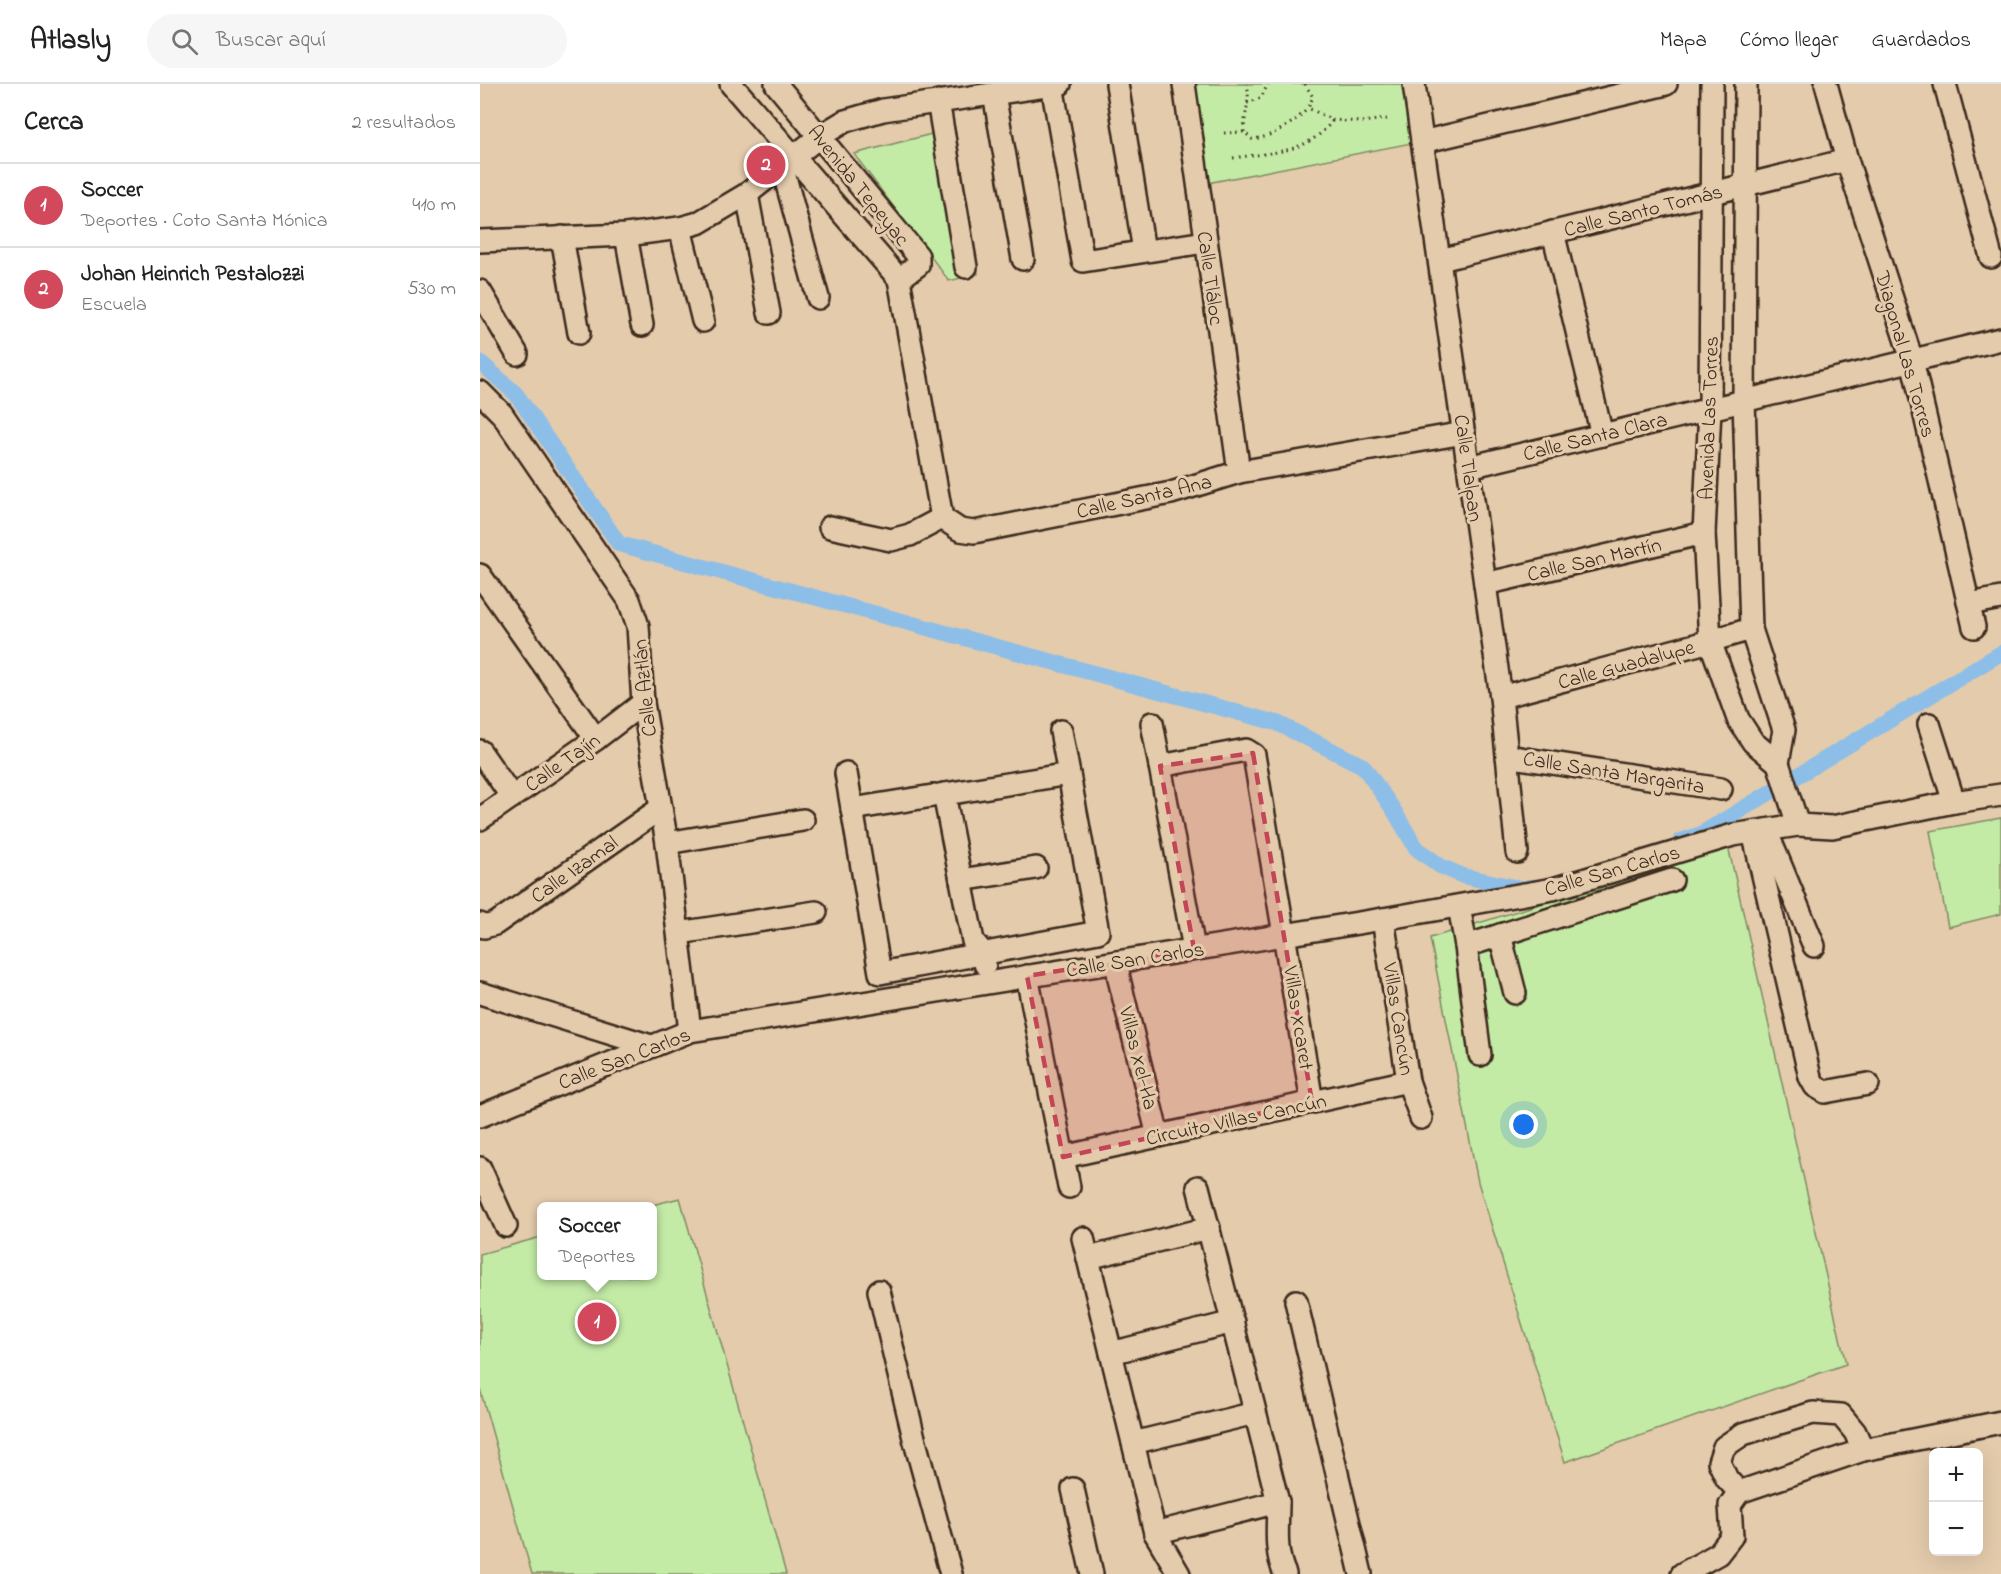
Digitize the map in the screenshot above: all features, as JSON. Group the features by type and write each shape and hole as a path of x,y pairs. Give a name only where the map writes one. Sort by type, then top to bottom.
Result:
{"street":[{"name":"Avenida Tepeyac","path":"731,84 788,162 899,279 918,265 918,256 776,84"},
{"path":"1117,84 1144,251"},
{"name":"Calle Tláloc","path":"1184,84 1239,472"},
{"name":"Calle Tlalpan","path":"1414,84 1501,697 1517,852"},
{"path":"1422,141 1666,84"},
{"name":"Avenida Las Torres","path":"1712,84 1710,409 1704,533 1710,642 1738,719 1753,742 1780,770"},
{"name":"Avenida Las Torres","path":"1746,84 1744,400 1751,629 1784,730 1780,770 1798,825"},
{"name":"Diagonal Las Torres","path":"1826,84 1847,160 1912,360 1974,627"},
{"path":"1946,84 1991,257"},
{"path":"480,241 626,235 680,228 698,223 747,194 832,127 860,116 939,101 1056,85 1083,261 1205,242"},
{"path":"994,94 1023,259"},
{"path":"939,101 966,267"},
{"name":"Calle Santo Tomás","path":"1440,260 1847,160"},
{"path":"788,162 818,298"},
{"path":"747,194 770,313"},
{"path":"680,228 702,321"},
{"path":"1553,232 1602,435"},
{"path":"626,235 642,325"},
{"path":"562,237 579,333"},
{"path":"830,527 891,540 910,535 942,518 899,279"},
{"path":"480,291 517,354"},
{"name":"Calle Santa Clara","path":"1469,467 2001,339"},
{"name":"Calle Aztlán","path":"480,392 502,414 629,600 638,626 643,703 667,843 690,1031"},
{"name":"Calle Santa Ana","path":"942,518 960,530 974,532 1171,493 1239,472 1464,433"},
{"name":"Calle San Martín","path":"1485,584 1704,533"},
{"path":"480,575 596,739"},
{"path":"1969,604 2001,598"},
{"name":"Calle Guadalupe","path":"1501,697 1751,629"},
{"name":"Calle Tajín","path":"480,819 596,739 643,703"},
{"path":"1152,723 1194,949"},
{"path":"1929,724 1954,802"},
{"path":"1753,742 1784,730"},
{"path":"846,773 880,973 974,951 1098,933 1061,731"},
{"name":"Villas Xcaret","path":"1160,766 1246,750 1253,753 1286,934 1312,1102"},
{"path":"480,751 512,797"},
{"name":"Calle Santa Margarita","path":"1507,756 1721,789"},
{"path":"852,809 1069,774"},
{"path":"944,794 980,984"},
{"name":"Calle San Carlos","path":"480,1116 690,1031 980,984 1028,984 1118,971 1194,949 1553,889 1723,838 1798,825 1832,827 1954,802 2001,795"},
{"name":"Calle Izamal","path":"482,926 495,924 661,808"},
{"path":"667,843 803,820"},
{"path":"1760,831 1814,946"},
{"path":"1760,831 1810,1077 1815,1086 1825,1092 1868,1084"},
{"path":"961,880 1036,868"},
{"path":"1466,946 1672,880"},
{"path":"1459,906 1480,1055"},
{"path":"679,933 816,912"},
{"name":"Villas Cancún","path":"1383,919 1408,1081 1420,1118"},
{"path":"1500,935 1515,993"},
{"name":"Villas Xel-Ha","path":"1118,971 1158,1136"},
{"path":"1028,984 1069,1187"},
{"path":"480,993 651,1046"},
{"name":"Circuito Villas Cancún","path":"1063,1157 1408,1081"},
{"path":"480,1168 506,1226"},
{"path":"1198,1187 1278,1502 1277,1548 1285,1574"},
{"path":"1179,1574 1155,1533 1086,1248 1209,1228"},
{"path":"879,1291 914,1438 951,1574"},
{"path":"1296,1301 1361,1574"},
{"path":"1111,1353 1233,1322"},
{"path":"1133,1443 1255,1413"},
{"path":"1739,1492 1727,1479 1719,1462 1724,1447 1743,1434 1814,1413 1841,1415 1855,1432 1863,1450"},
{"path":"1682,1574 1718,1554 1732,1536 1730,1505 1739,1492 1863,1450 2001,1422"},
{"path":"1073,1489 1092,1574"},
{"path":"1155,1533 1278,1502"}],"path":[{"path":"1244,132 1244,115 1250,96 1247,84"},
{"path":"1247,103 1261,98 1268,84"},
{"path":"1224,133 1244,132 1252,139 1264,139 1298,120 1308,108 1312,97 1305,84"},
{"path":"1308,108 1334,120 1361,122 1387,119"},
{"path":"1233,158 1297,149 1323,133 1334,120"}],"highlighted area":[{"path":"1253,753 1312,1102 1063,1157 1027,976 1194,949 1160,766"}],"green space":[{"path":"1195,84 1408,84 1417,142 1207,183"},
{"path":"955,128 978,274 949,281 854,154"},
{"path":"2001,818 2001,914 1948,927 1930,831"},
{"path":"1728,846 1846,1364 1565,1462 1478,1182 1430,938"},
{"path":"680,1198 786,1574 532,1574 480,1389 480,1254 537,1238 537,1280 657,1280 657,1204"}],"waterway":[{"path":"480,362 516,394 619,544 1277,723 1363,766 1393,809 1416,848 1440,866 1463,876 1523,889 1530,887"},
{"path":"1681,841 1701,834 2001,653"}],"place":[{"name":"Johan Heinrich Pestalozzi","path":"766,165"},
{"name":"Soccer","path":"597,1322"}]}
